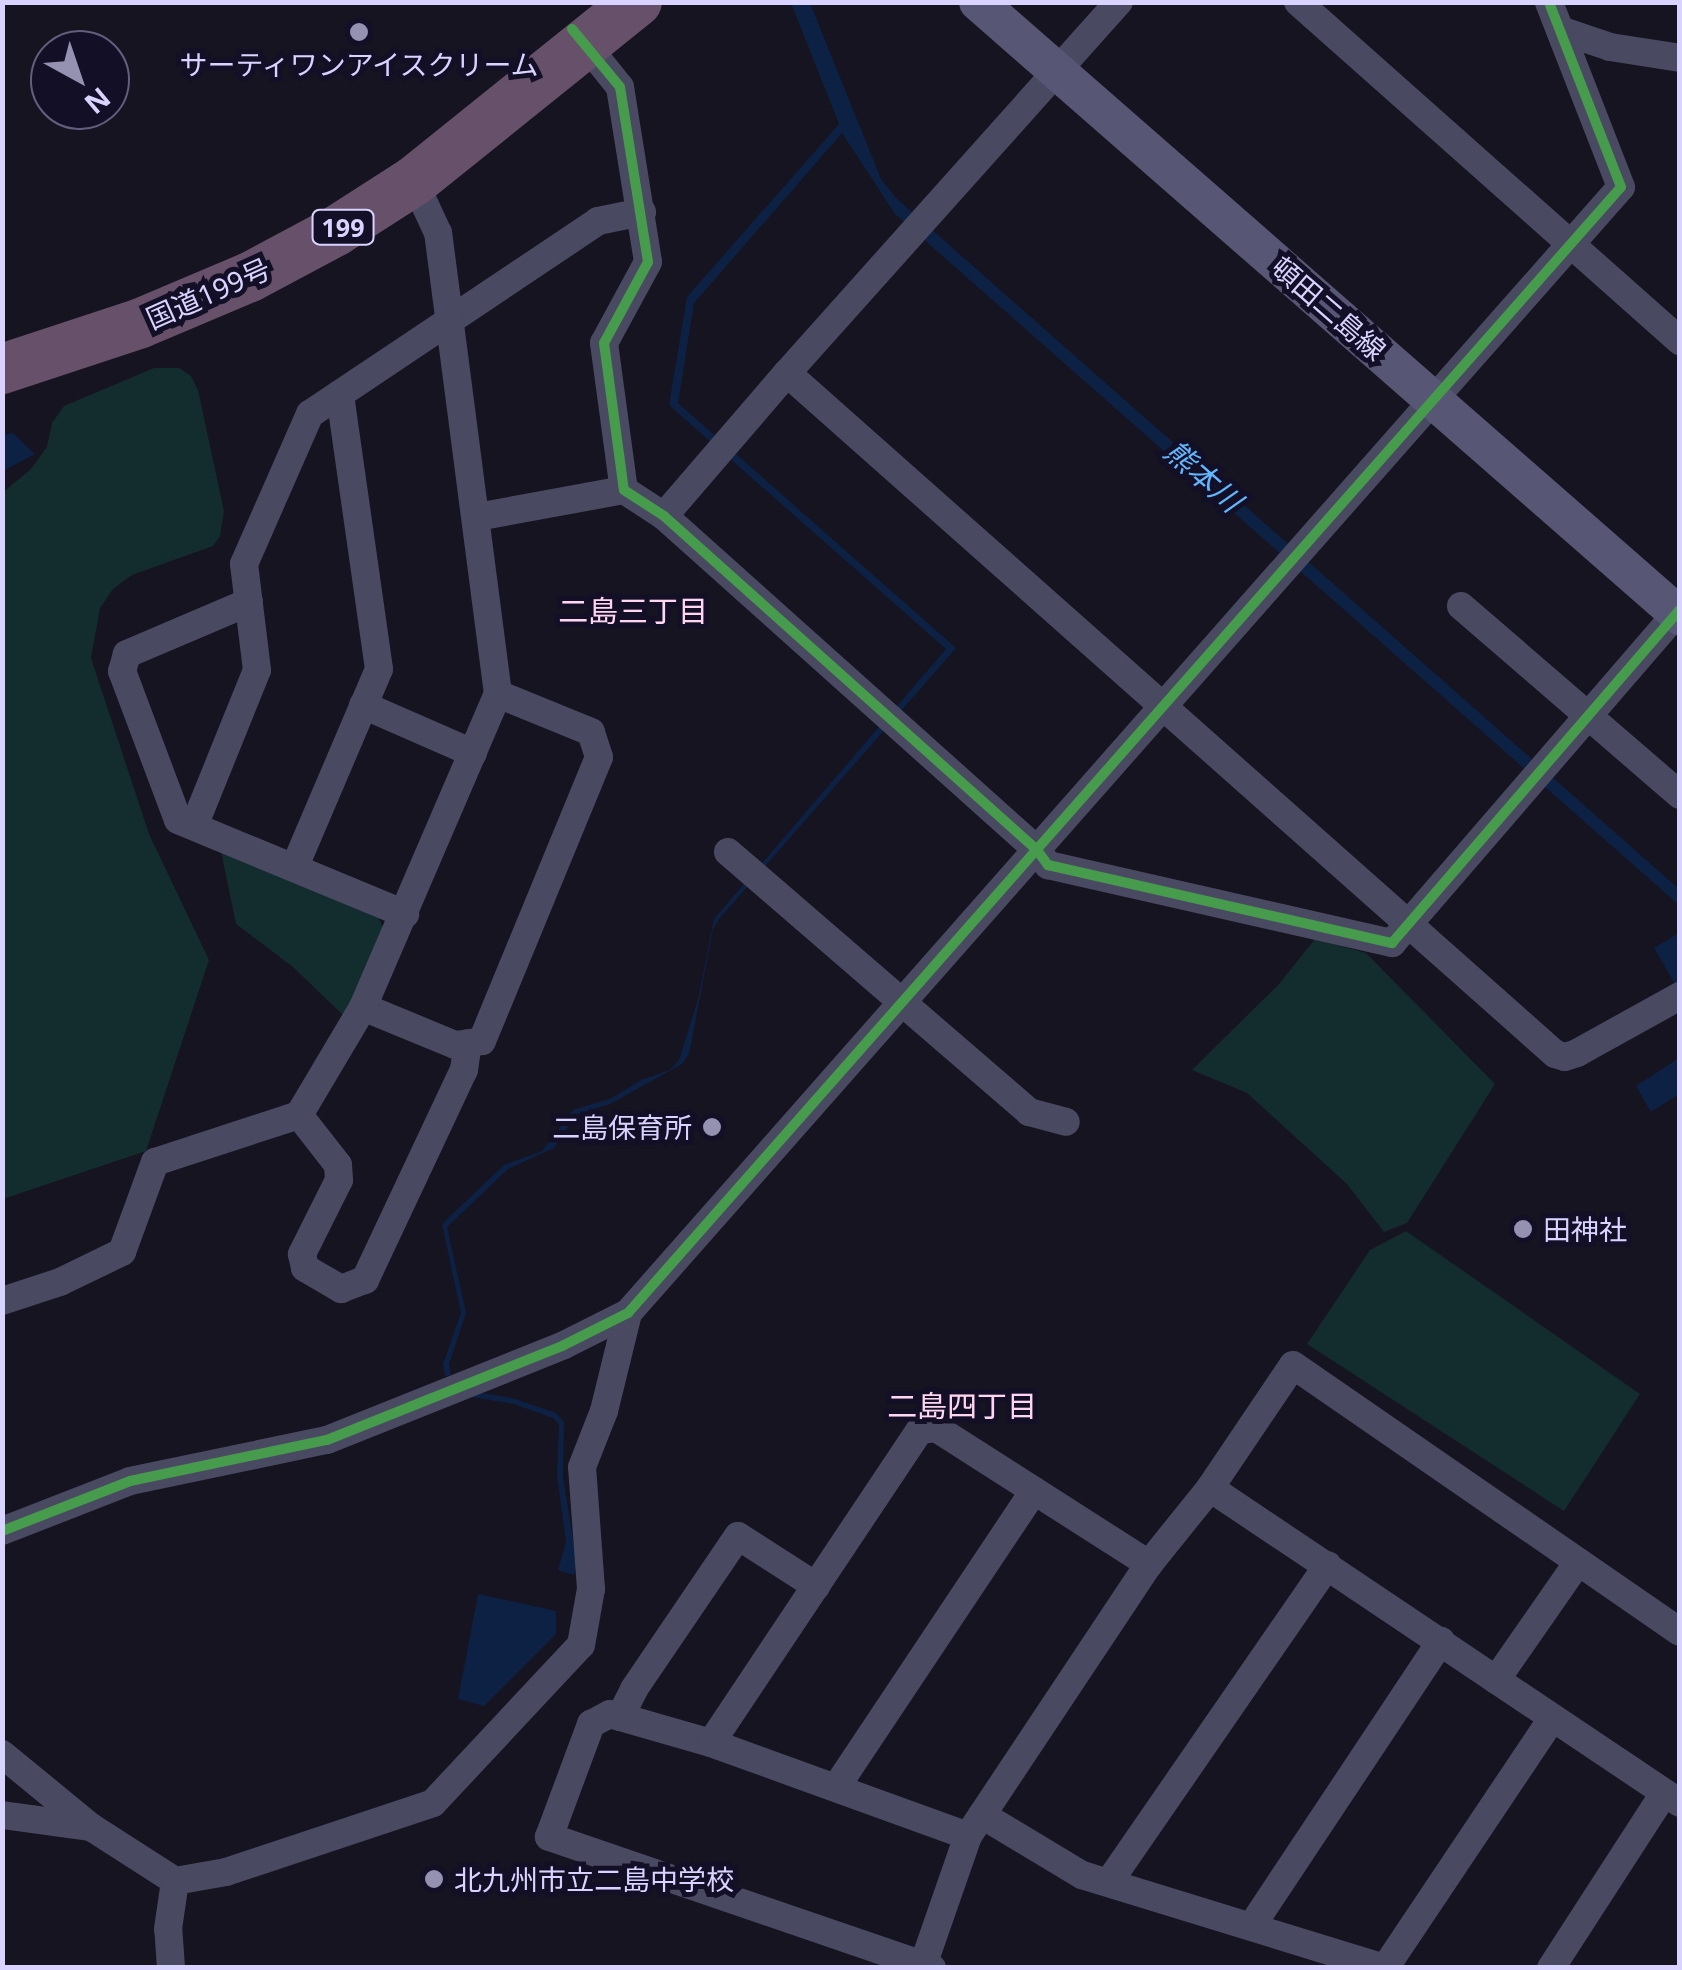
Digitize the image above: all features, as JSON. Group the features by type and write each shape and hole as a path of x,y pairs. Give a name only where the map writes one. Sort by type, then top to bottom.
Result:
{"highway":[{"name":"国道199号","path":"2,336 139,298 244,254 325,207 587,25 636,2"},
{"name":"国道199号","path":"2,369 141,324 250,277 336,232 414,181 587,25"}],"main road":[{"name":"頓田二島線","path":"978,2 1678,612"}],"street":[{"path":"664,516 787,372 1118,2"},
{"path":"1298,2 1680,341"},
{"path":"2,1531 130,1482 327,1440 564,1345 628,1313 900,1002 1166,708 1621,187 1549,2"},
{"path":"587,25 620,86 648,262 604,343 624,490"},
{"path":"1560,30 1610,47 1680,58"},
{"path":"2,1301 60,1282 122,1252 155,1162 298,1115 363,1007 498,694 438,233 414,181"},
{"path":"194,826 258,670 244,564 310,414 598,221 642,212"},
{"path":"787,372 1555,1054 1566,1057 1680,996"},
{"path":"294,866 379,669 340,394"},
{"path":"477,518 624,490 664,516 1038,850 1048,865 1392,942 1678,612"},
{"path":"249,602 127,654 122,671 178,820 406,914"},
{"path":"1461,606 1680,795"},
{"path":"363,1007 456,1044 482,1040 599,757 591,732 498,694"},
{"path":"363,705 474,753"},
{"path":"728,852 1028,1112 1066,1122"},
{"path":"298,1115 338,1165 339,1180 302,1254 305,1268 341,1289 366,1280 464,1070 468,1043"},
{"path":"2,1754 91,1827 175,1881 226,1872 433,1803 582,1645 591,1589 582,1467 604,1411 628,1313"},
{"path":"1551,1720 1385,1968 1303,1956 1253,1924 1082,1875 975,1826 610,1714 591,1724 549,1837 926,1966 975,1826 1150,1564 1210,1488 1293,1365 1680,1632"},
{"path":"711,1743 920,1430 936,1428 1150,1564"},
{"path":"1210,1488 1672,1798 1550,1968"},
{"path":"836,1786 1034,1491"},
{"path":"620,1716 634,1689 738,1536 816,1586"},
{"path":"1496,1680 1578,1562"},
{"path":"1109,1882 1328,1566"},
{"path":"1253,1924 1441,1641"},
{"path":"2,1815 91,1827"},
{"path":"171,1968 168,1929 175,1881"}],"green space":[{"path":"154,368 179,368 191,376 198,390 224,511 220,536 213,546 132,575 113,589 100,608 91,658 149,834 209,960 146,1151 3,1199 3,492 30,470 47,447 52,423 64,406"},
{"path":"221,851 378,917 384,929 345,1017 293,967 236,924"},
{"path":"1315,939 1366,953 1495,1084 1407,1223 1384,1232 1347,1184 1247,1093 1192,1070 1279,984"},
{"path":"1406,1231 1640,1394 1564,1511 1307,1344 1370,1250"}],"water":[{"name":"熊本川","path":"791,3 810,3 881,179 896,198 1679,889 1679,905 895,214 842,133 694,303 678,403 956,648 719,919 713,929 689,1054 682,1064 610,1104 575,1115 554,1148 508,1169 447,1227 466,1313 449,1364 451,1375 445,1376 443,1364 461,1313 442,1224 504,1165 542,1151 573,1110 612,1098 641,1080 670,1070 679,1060 698,999 714,919 946,649 669,405 687,297 839,124"},
{"path":"13,433 35,454 3,471 3,435"},
{"path":"1679,933 1679,991 1654,948"},
{"path":"1679,1058 1679,1094 1651,1112 1636,1086"},
{"path":"476,1392 512,1398 556,1413 564,1422 563,1478 577,1563 574,1575 558,1570 566,1542 557,1475 559,1424 553,1418 514,1404 466,1396"},
{"path":"478,1594 556,1611 556,1634 484,1706 458,1699"}],"cycle path":[{"path":"2,1531 130,1481 327,1440 564,1345 628,1313 1621,187 1549,2"},
{"path":"572,29 620,87 648,262 604,343 624,490 664,516 1037,850 1048,865 1392,943 1680,609"}],"place":[{"name":"サーティワンアイスクリーム","path":"359,32"},
{"name":"二島保育所","path":"712,1127"},
{"name":"田神社","path":"1523,1229"},
{"name":"北九州市立二島中学校","path":"434,1879"}],"district":[{"name":"二島三丁目","path":"633,611"},
{"name":"二島四丁目","path":"962,1406"}]}
